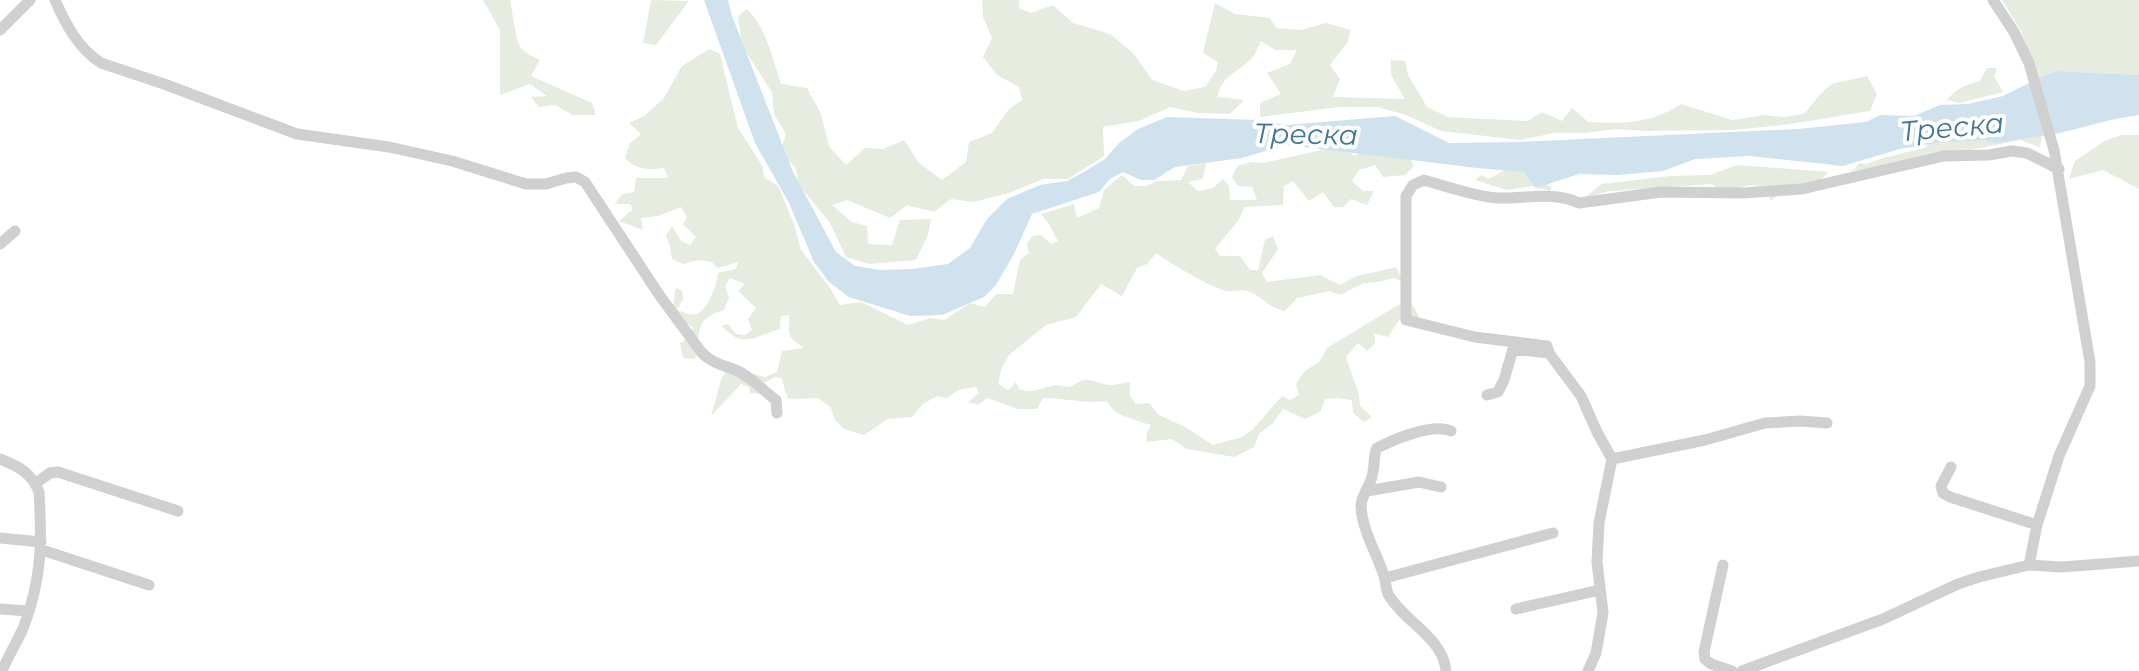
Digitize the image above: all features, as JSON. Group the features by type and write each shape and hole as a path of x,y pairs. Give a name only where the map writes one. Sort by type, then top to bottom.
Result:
{"street":[{"path":"0,30 30,0"},
{"path":"55,0 68,27 87,53 101,63 297,134 376,145 452,161 526,184 546,184 576,177 585,182 660,296 702,353 709,360 751,380 776,400 777,413"},
{"path":"1993,0 2029,63 2054,150 2088,340 2090,386 2059,456 2037,525 2029,565"},
{"path":"1588,671 1596,653 1603,613 1597,562 1599,523 1612,459 1581,396 1547,346 1475,337 1406,320 1406,196 1413,185 1424,180 1496,198 1551,197 1579,203 1661,192 1743,193 1802,189 1944,156 2012,151 2027,153 2059,169"},
{"path":"0,244 15,231"},
{"path":"1487,395 1498,392 1513,349 1549,353"},
{"path":"1612,459 1705,440 1765,423 1827,423"},
{"path":"1446,671 1445,660 1435,643 1387,593 1385,578 1367,533 1361,507 1371,485 1377,448 1429,429 1442,427 1451,431"},
{"path":"0,459 15,465 36,483 42,546 38,575 23,629 2,669"},
{"path":"1951,467 1941,486 1943,493 2037,525"},
{"path":"36,483 50,473 58,472 178,511"},
{"path":"1367,491 1419,482 1441,487"},
{"path":"1385,578 1553,533"},
{"path":"0,538 42,546 149,585"},
{"path":"1742,671 1883,619 1979,577 2029,565 2062,567 2139,561"},
{"path":"1723,565 1704,652 1705,659 1711,664 1732,671"},
{"path":"1516,609 1600,590"},
{"path":"0,609 28,611"}],"shaded area":[{"path":"483,0 510,0 520,46 540,60 531,76 592,103 596,115 573,115 555,105 539,107 531,97 547,96 530,84 500,95 500,30"},
{"path":"651,0 689,1 656,45 643,43"},
{"path":"982,0 1019,0 1019,8 1031,13 1053,5 1073,23 1110,34 1134,54 1152,80 1184,91 1205,87 1216,71 1218,62 1203,53 1215,3 1235,14 1270,18 1276,28 1301,30 1326,23 1351,30 1347,43 1330,65 1340,79 1333,97 1405,99 1391,75 1391,60 1405,61 1408,75 1427,107 1448,117 1528,121 1542,112 1562,121 1572,108 1588,122 1625,122 1658,116 1681,104 1732,120 1765,115 1783,117 1804,114 1833,84 1867,76 1877,94 1870,111 1791,124 1734,130 1615,129 1554,133 1521,140 1441,131 1406,115 1378,107 1339,107 1260,117 1260,103 1281,94 1267,73 1290,64 1297,50 1275,50 1261,41 1252,58 1222,84 1218,97 1244,100 1230,114 1198,113 1170,107 1139,121 1103,127 1104,156 1068,179 1043,179 1009,193 973,202 951,199 934,212 907,205 890,218 847,200 832,205 852,222 867,226 868,244 892,245 900,220 931,219 928,235 916,260 869,264 846,257 830,223 798,184 796,168 780,152 786,134 774,114 772,92 742,46 738,17 746,9 758,23 781,84 807,88 821,114 829,146 846,165 865,148 883,149 904,140 919,163 942,180 966,162 969,142 992,133 1009,109 1022,100 1019,87 997,75 983,57 992,38 983,17"},
{"path":"2002,0 2139,0 2139,75 2056,71 2039,78 2021,31"},
{"path":"709,49 720,54 738,128 763,167 764,177 778,186 801,250 840,305 861,302 908,325 930,318 944,320 970,303 985,307 996,294 1013,294 1020,260 1029,253 1027,244 1032,236 1041,235 1051,244 1058,241 1041,214 1074,204 1077,218 1099,208 1104,190 1122,175 1134,186 1147,186 1157,181 1181,180 1188,166 1206,163 1203,179 1188,182 1198,191 1213,188 1223,179 1229,186 1230,200 1257,200 1252,187 1238,186 1232,177 1237,166 1317,151 1341,142 1354,156 1374,145 1406,150 1414,166 1405,175 1383,177 1375,165 1359,170 1352,181 1363,191 1374,191 1367,205 1351,199 1343,207 1334,207 1323,192 1309,201 1293,181 1284,186 1283,205 1245,207 1238,221 1215,249 1220,256 1240,256 1250,270 1258,270 1265,240 1273,236 1278,249 1262,273 1267,282 1320,275 1340,285 1357,276 1396,267 1404,282 1393,278 1364,283 1340,295 1330,291 1297,298 1285,311 1274,308 1247,291 1228,291 1212,286 1156,253 1147,264 1137,268 1122,296 1101,284 1076,317 1046,325 1009,355 998,384 1008,390 1016,382 1019,389 1029,391 1055,385 1070,387 1086,380 1109,385 1130,382 1130,396 1136,404 1149,403 1159,415 1213,445 1242,437 1282,396 1290,400 1299,395 1296,384 1304,372 1320,361 1327,348 1398,305 1413,306 1419,316 1416,326 1403,314 1388,337 1374,333 1375,343 1367,351 1358,343 1346,357 1360,406 1372,417 1364,422 1353,413 1352,400 1337,398 1325,399 1321,411 1305,419 1283,409 1273,423 1259,434 1254,447 1234,457 1187,449 1172,439 1146,442 1151,425 1119,414 1106,401 1043,398 1037,409 1018,409 987,398 978,405 968,402 979,393 976,387 958,390 947,398 937,396 923,404 912,417 888,419 864,435 844,429 835,420 831,408 818,398 789,399 782,378 775,377 764,383 765,394 750,393 749,387 741,384 711,416 728,367 765,377 777,372 782,351 804,348 790,335 789,315 781,316 780,329 750,339 736,338 729,333 722,326 728,324 736,334 745,335 752,330 748,319 756,308 738,291 745,284 730,278 725,286 729,298 724,310 707,318 700,328 695,359 683,358 680,343 689,338 693,327 680,320 673,304 676,288 682,290 683,299 677,310 697,314 708,302 718,273 735,269 739,262 717,268 712,262 698,260 683,264 672,259 666,236 672,226 681,241 690,245 696,237 683,224 687,217 681,207 658,216 641,218 643,230 619,221 633,209 630,204 615,204 622,194 634,192 636,178 668,178 664,168 643,168 625,158 630,143 641,134 629,123 644,116 664,98 682,66"},
{"path":"1987,68 1997,68 1994,76 2003,92 1959,103 1947,100 1962,88 1980,81"},
{"path":"2042,135 2040,147 2020,140 1965,151 1932,153 1871,169 1848,171 1855,169 1859,163 1866,164 1924,148 1938,138 2000,140"},
{"path":"2122,135 2139,135 2139,189 2103,170 2069,179 2075,161 2106,140"},
{"path":"1737,165 1829,172 1819,181 1786,190 1770,201 1770,187 1749,185 1726,192 1711,184 1610,191 1584,198 1602,184 1710,175"},
{"path":"1523,166 1552,188 1550,191 1532,186 1507,190 1475,180 1481,175 1489,179 1505,170"}],"water":[{"name":"Треска","path":"704,0 728,0 793,172 836,252 855,266 881,270 948,264 970,248 987,219 1007,199 1040,185 1067,181 1105,159 1119,143 1138,129 1167,117 1258,120 1286,125 1395,116 1449,143 1798,129 1866,122 1880,115 1914,116 1940,105 1968,104 2003,96 2056,71 2139,75 2139,115 2060,133 1994,143 1985,140 1942,142 1900,149 1843,166 1749,156 1695,159 1663,171 1579,174 1536,188 1524,172 1287,145 1242,158 1175,167 1154,180 1141,180 1123,172 1110,179 1099,192 1032,214 1014,254 996,285 984,297 942,315 910,316 849,297 829,282 814,262 789,203 755,143"}]}
